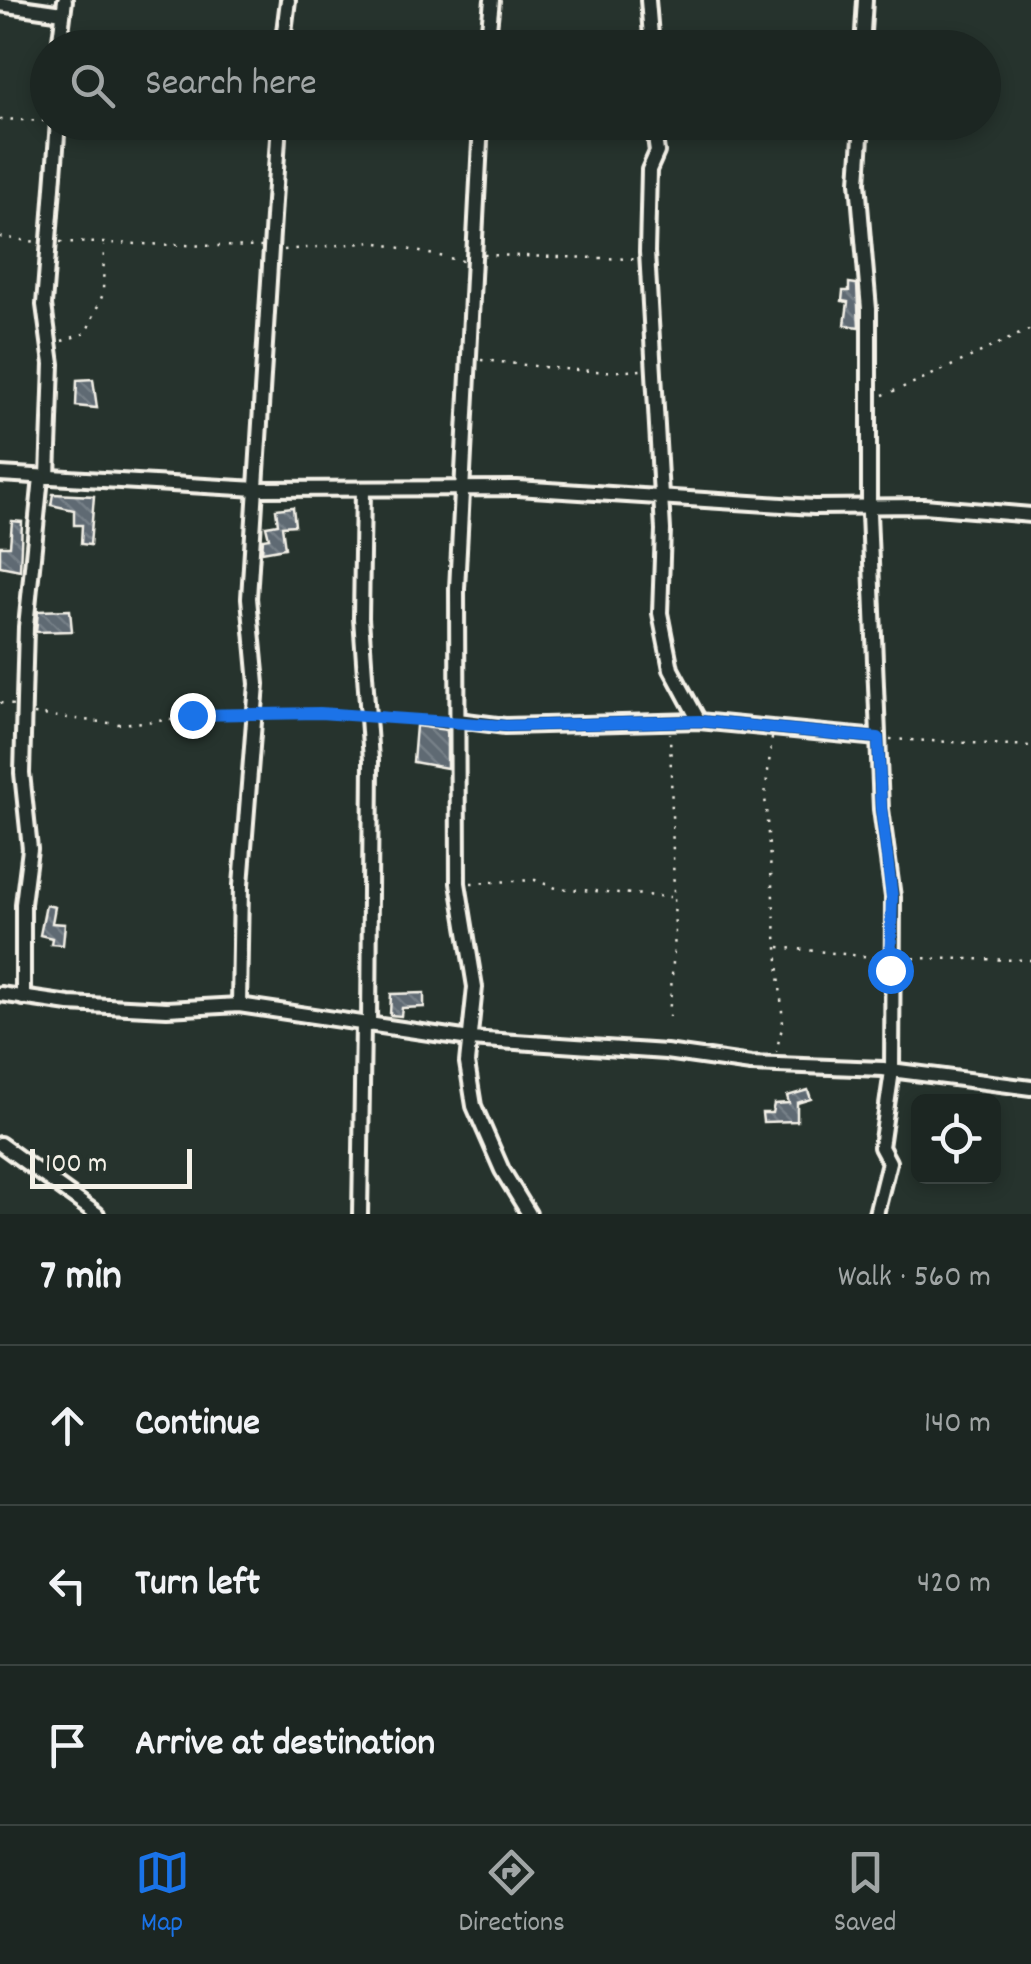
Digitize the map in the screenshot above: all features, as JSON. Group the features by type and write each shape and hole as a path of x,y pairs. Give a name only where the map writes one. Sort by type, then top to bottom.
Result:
{"street":[{"path":"284,30 288,0"},
{"path":"490,30 492,0"},
{"path":"648,0 650,30"},
{"path":"863,30 865,0"},
{"path":"0,4 64,6"},
{"path":"23,998 23,904 30,849 22,773 28,588 44,477 48,341 44,305 58,140"},
{"path":"239,1005 241,886 256,670 249,598 265,378 264,311 273,248 278,140"},
{"path":"480,140 472,359 457,589 458,883 474,987 467,1063 478,1118 529,1214"},
{"path":"656,140 657,152 649,170 647,261 660,496 662,629 671,669 699,721"},
{"path":"861,140 858,182 869,308 869,507 878,738 881,808 892,897 892,1071 881,1147 889,1162 876,1214"},
{"path":"0,474 257,489 462,488 660,496 814,508 1031,515"},
{"path":"360,1214 369,719 361,618 363,489"},
{"path":"458,720 506,726 699,721 878,738"},
{"path":"0,994 167,1009 239,1005 470,1039 666,1052 772,1065 892,1071 1031,1088"},
{"path":"0,1144 97,1214"}],"path":[{"path":"0,119 30,120"},
{"path":"0,238 297,251 325,244 373,242 475,258 566,259 609,255 647,261"},
{"path":"48,341 71,341 86,333 103,294 104,244"},
{"path":"868,401 944,373 982,350 1031,329"},
{"path":"472,359 550,364 609,374 653,369"},
{"path":"24,706 35,715 118,724 254,714 458,720"},
{"path":"669,1016 676,935 671,897 670,721"},
{"path":"772,726 765,796 774,863 783,1024 772,1065"},
{"path":"878,738 1031,746"},
{"path":"458,883 535,880 556,888 671,897"},
{"path":"776,947 892,959 1031,960"}],"building":[{"path":"849,283 857,284 859,327 845,325 848,302 842,301"},
{"path":"93,379 97,408 76,406 77,380"},
{"path":"53,494 94,496 90,545 81,544 82,525 74,525 74,510 51,505"},
{"path":"293,507 295,525 282,526 285,548 262,552 263,539 269,538 266,526 278,524 276,509"},
{"path":"12,521 22,522 20,570 0,566 0,546 10,546"},
{"path":"70,610 72,631 36,632 38,611"},
{"path":"416,726 447,730 447,768 413,762"},
{"path":"46,905 55,907 52,923 65,924 63,945 51,944 52,938 40,935"},
{"path":"424,993 424,1007 402,1008 401,1016 390,1015 391,994"},
{"path":"808,1090 811,1099 797,1103 797,1121 763,1122 762,1113 772,1113 774,1104 789,1103 787,1096"}],"route":[{"path":"192,715 320,713 401,722 458,720 506,726 699,721 878,738 881,808 892,897 894,946 890,970"}]}
